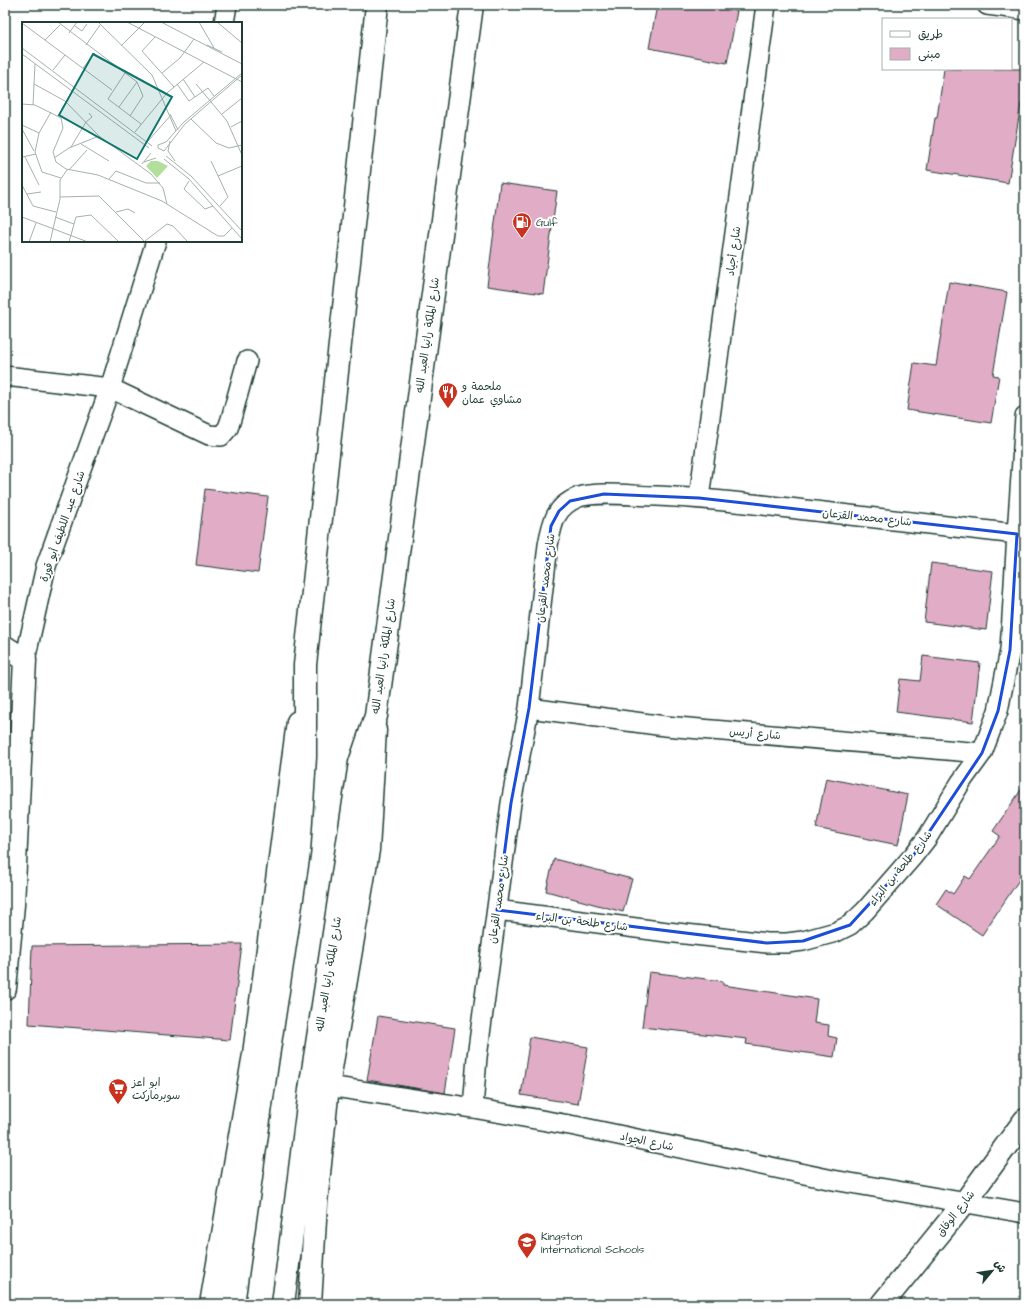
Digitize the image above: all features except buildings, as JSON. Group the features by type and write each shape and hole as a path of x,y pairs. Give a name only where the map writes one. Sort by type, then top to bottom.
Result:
{"main road":[{"path":"211,1304 254,1054 305,665 377,5"},
{"name":"شارع الملكة رانيا العبد الله","path":"283,1304 310,1090 360,763 376,716 472,5"},
{"path":"5,647 25,660"},
{"name":"شارع عبد اللطيف أبو قورة","path":"5,988 13,905 25,660"},
{"path":"232,1304 299,852 305,757 305,665"},
{"path":"310,1304 316,1202 328,1086 368,850 376,716"},
{"name":"شارع الوفاق","path":"882,1304 965,1202 1025,1120"}],"street":[{"path":"224,22 227,5"},
{"name":"شارع أجياد","path":"699,498 766,5"},
{"path":"987,5 1025,10"},
{"name":"شارع عبد اللطيف أبو قورة","path":"25,660 46,566 110,388 156,242"},
{"path":"5,376 110,388 209,435 221,436 228,428 231,419 246,361"},
{"name":"شارع طلحة بن البراء","path":"497,910 667,932 768,943 803,941 836,932 850,925 865,911 927,838 961,782 982,753 998,711 1010,650 1025,417"},
{"name":"شارع محمد القرعان","path":"473,1108 477,1056 511,803 529,708 548,545 551,526 559,511 570,501 588,496 604,494 699,498 1017,534"},
{"name":"شارع أريس","path":"529,708 665,726 982,753"},
{"name":"شارع الجواد","path":"328,1086 473,1108 575,1126 833,1180 1025,1213"}],"highlighted area":[{"path":"604,494 699,498 1017,534 1010,650 998,711 982,753 913,856 850,925 803,941 767,943 497,910 511,803 529,708 551,526 559,511 570,501"}],"place":[{"name":"Gulf","path":"522,239"},
{"name":"ملحمة و مشاوي عمان","path":"448,409"},
{"name":"ابو اعز سوبرماركت","path":"118,1105"},
{"name":"Kingston International Schools","path":"527,1259"}]}
